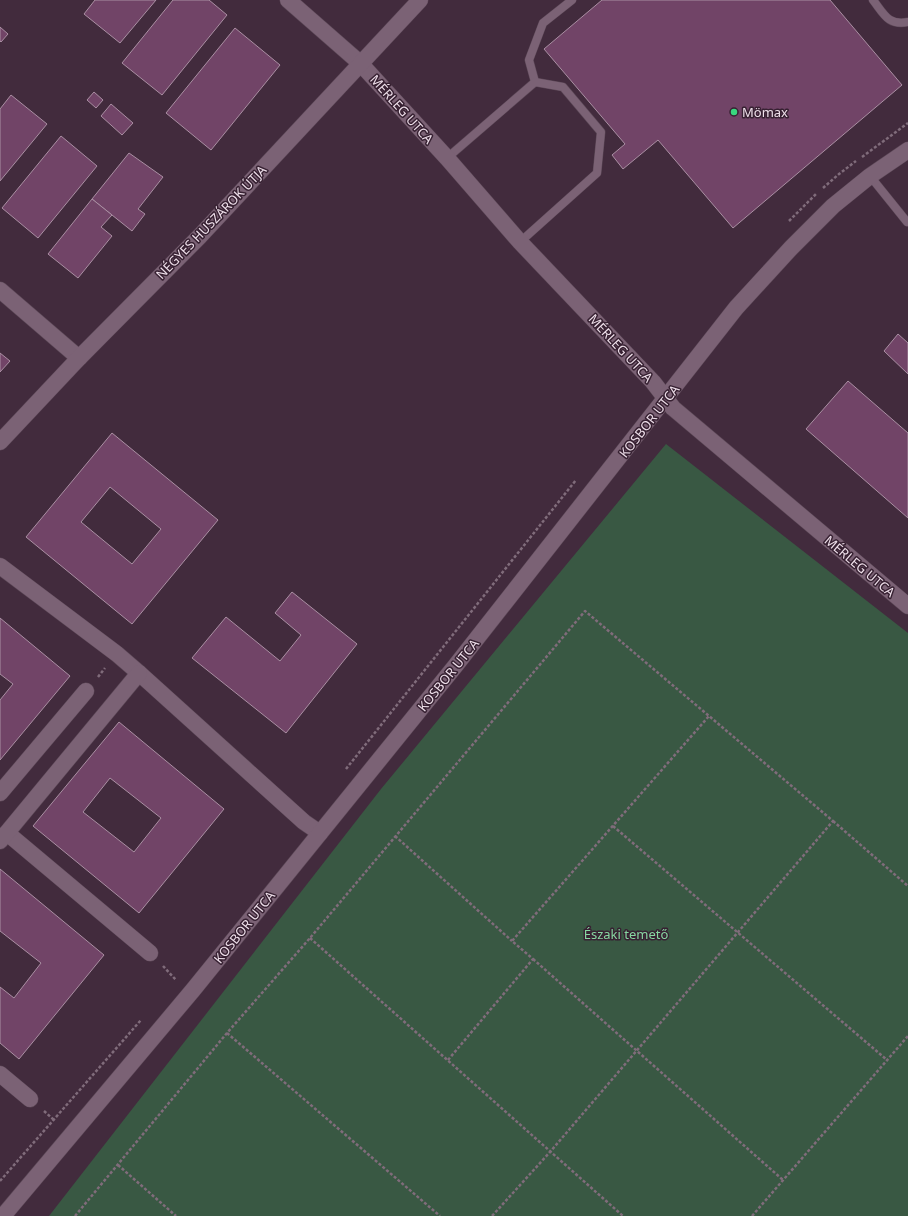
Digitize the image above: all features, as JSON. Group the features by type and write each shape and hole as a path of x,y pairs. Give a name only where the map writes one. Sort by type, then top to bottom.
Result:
{"street":[{"name":"MÉRLEG UTCA","path":"288,0 360,63 447,158 520,242 648,377 673,408 908,606"},
{"name":"NÉGYES HUSZÁROK ÚTJA","path":"0,442 79,358 200,236 420,0"},
{"name":"KOSBOR UTCA","path":"3,1216 193,990 456,665 736,308 791,248 833,206 870,176 908,150"},
{"path":"0,290 79,358"},
{"path":"0,566 117,654 304,822 320,833"},
{"path":"139,673 4,837 150,953"},
{"path":"0,792 86,691"},
{"path":"0,1074 30,1099"}],"lane":[{"path":"535,82 529,60 543,23 572,0"},
{"path":"873,0 888,19 899,24 908,22"},
{"path":"447,158 535,82"},
{"path":"520,242 597,173 600,132 563,87 535,82"},
{"path":"870,176 907,222"}],"path":[{"path":"822,189 839,174 908,124"},
{"path":"789,222 816,194"},
{"path":"343,772 580,475"},
{"path":"75,1216 227,1033 310,938 586,611 908,886"},
{"path":"86,691 117,654"},
{"path":"512,941 709,716"},
{"path":"492,1216 550,1152 833,821"},
{"path":"613,826 887,1060"},
{"path":"395,836 636,1052 783,1180"},
{"path":"310,938 622,1216"},
{"path":"448,1060 533,959"},
{"path":"171,985 176,980"},
{"path":"0,1181 146,1015"},
{"path":"227,1033 440,1216"},
{"path":"752,1216 908,1036"},
{"path":"118,1165 176,1216"}],"green space":[{"name":"Északi temető","path":"666,444 908,633 908,1216 49,1216 381,789"}],"building":[{"path":"95,0 156,0 120,43 84,14"},
{"path":"173,0 209,0 227,15 162,95 122,63"},
{"name":"Mömax","path":"602,0 830,0 902,85 733,228 658,140 623,169 612,155 625,144 544,49"},
{"path":"0,27 8,34 1,42 0,41"},
{"path":"235,28 280,65 211,150 166,113"},
{"path":"94,92 103,100 96,108 87,100"},
{"path":"11,95 47,124 0,181 0,109"},
{"path":"111,104 133,123 122,135 101,116"},
{"path":"61,136 97,166 38,238 2,208"},
{"path":"129,153 163,177 138,209 145,214 132,231 92,199"},
{"path":"92,199 112,215 101,227 112,236 78,278 48,254"},
{"path":"898,334 908,343 908,374 884,351"},
{"path":"0,353 10,361 0,372"},
{"path":"848,381 908,433 908,518 806,429"},
{"path":"112,433 218,520 132,624 26,537","holes":["110,487 161,529 132,564 81,522"]},
{"path":"292,592 357,644 286,733 192,658 226,617 280,661 301,635 275,613"},
{"path":"0,618 70,676 0,760 0,700 13,684 0,674"},
{"path":"119,722 224,809 139,913 33,826","holes":["110,778 161,818 134,852 83,812"]},
{"path":"0,869 104,955 19,1059 0,1043 0,987 14,998 41,963 0,931"}],"place":[{"name":"Mömax","path":"734,112"}]}
